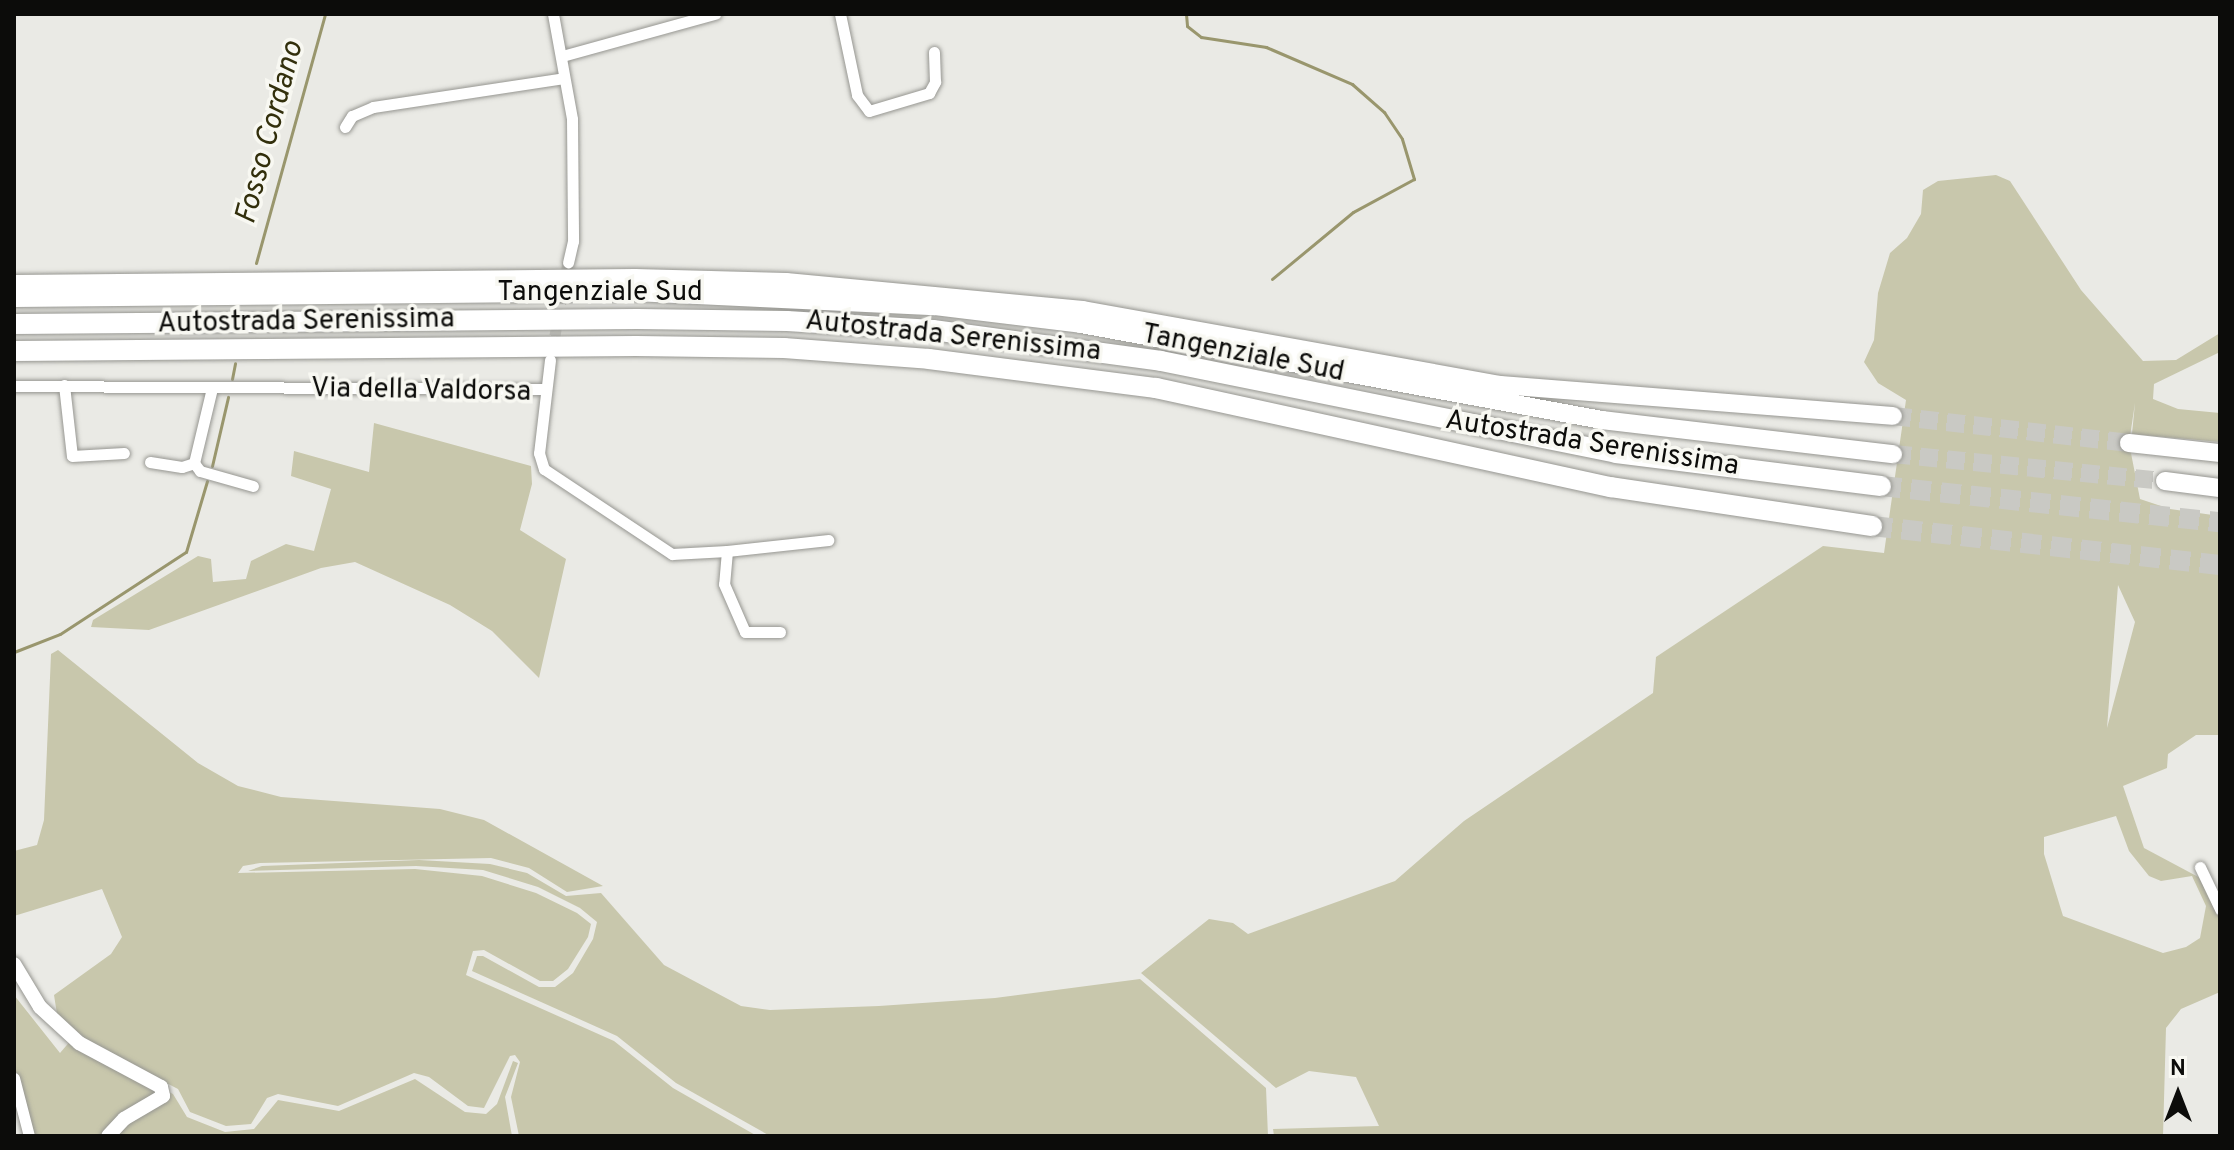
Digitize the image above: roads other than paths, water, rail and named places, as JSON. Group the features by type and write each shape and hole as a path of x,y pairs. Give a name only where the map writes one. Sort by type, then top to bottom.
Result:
{"highway":[{"name":"Tangenziale Sud","path":"14,284 635,278 786,282 1083,310 1500,385 1893,416"},
{"name":"Tangenziale Sud","path":"14,298 634,292 935,306 1095,326 1602,420 1893,454"},
{"name":"Autostrada Serenissima","path":"14,324 652,319 933,330 1177,364 1616,453 1881,486"},
{"name":"Autostrada Serenissima","path":"14,351 784,348 929,359 1156,388 1611,487 1872,526"},
{"path":"2129,443 2220,453"},
{"path":"2165,481 2220,488"}],"street":[{"path":"553,14 562,56 574,172 568,262"},
{"path":"562,56 715,14"},
{"path":"840,14 857,95 869,111 929,93 935,82 934,52"},
{"path":"345,127 352,116 373,107 564,78"},
{"path":"544,389 550,360"},
{"path":"64,385 72,456 124,453"},
{"name":"Via della Valdorsa","path":"14,386 544,389 539,453 544,469 559,483 672,554 828,540"},
{"path":"194,463 212,388"},
{"path":"150,462 182,467 194,463"},
{"path":"194,463 200,471 253,486"},
{"path":"727,551 724,584 745,632 780,632"},
{"path":"2200,867 2220,909"},
{"path":"14,964 40,1007 79,1043 161,1087 163,1096 124,1119 108,1136"},
{"path":"14,1078 29,1136"}],"waterway":[{"name":"Fosso Cordano","path":"256,263 325,14"},
{"path":"1186,14 1187,26 1201,37 1266,47 1352,84 1384,112 1402,139 1414,179 1353,212 1272,279"},
{"name":"Fosso Cordano","path":"232,379 235,363"},
{"name":"Fosso Cordano","path":"212,466 228,397"},
{"name":"Fosso Cordano","path":"14,652 60,634 186,552 207,481"}],"tunnel":[{"path":"552,352 568,262"},
{"path":"1893,416 2129,443"},
{"path":"1893,454 2165,481"},
{"path":"1881,486 2220,522"},
{"path":"1872,526 2220,565"}]}
